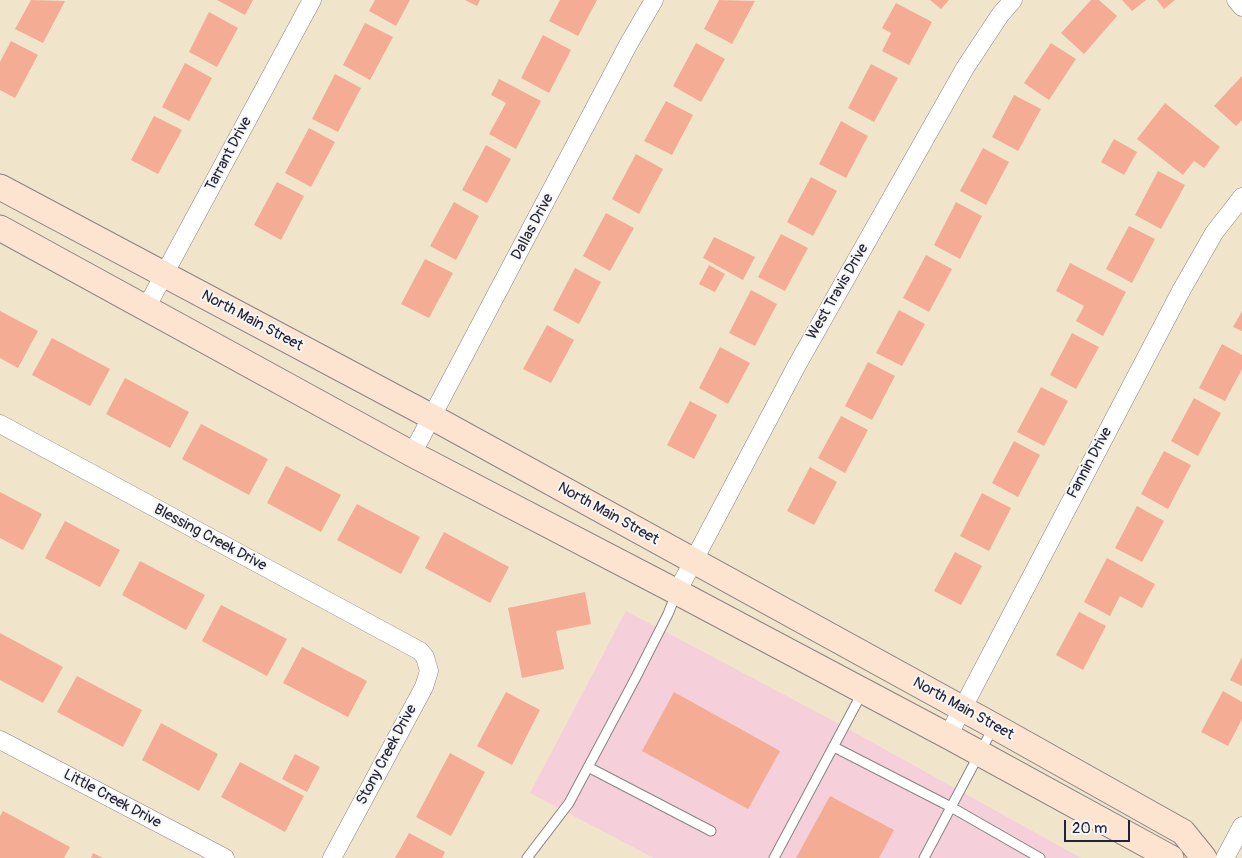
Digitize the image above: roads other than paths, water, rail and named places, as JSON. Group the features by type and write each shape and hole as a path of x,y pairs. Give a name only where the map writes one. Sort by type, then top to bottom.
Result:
{"main road":[{"name":"North Main Street","path":"0,187 432,417 962,708 1183,832 1204,858"},
{"name":"North Main Street","path":"0,228 412,454 948,736 1170,858"}],"street":[{"name":"Tarrant Drive","path":"146,308 312,0"},
{"name":"Dallas Drive","path":"412,454 628,45 654,0"},
{"name":"West Travis Drive","path":"677,592 797,365 955,85 1000,15 1013,0"},
{"path":"1236,0 1242,7"},
{"name":"Fannin Drive","path":"948,736 1182,289 1214,233 1242,197"},
{"name":"Blessing Creek Drive","path":"0,424 420,651"},
{"name":"Stony Creek Drive","path":"332,858 424,687 429,670 425,657 420,651"},
{"name":"Little Creek Drive","path":"0,740 225,858"},
{"path":"1224,858 1242,826"}],"lane":[{"path":"527,858 569,803 644,661 677,592"},
{"path":"774,858 863,691"},
{"path":"924,858 994,726"},
{"path":"834,747 950,807 1040,858"},
{"path":"588,767 711,831"}]}
